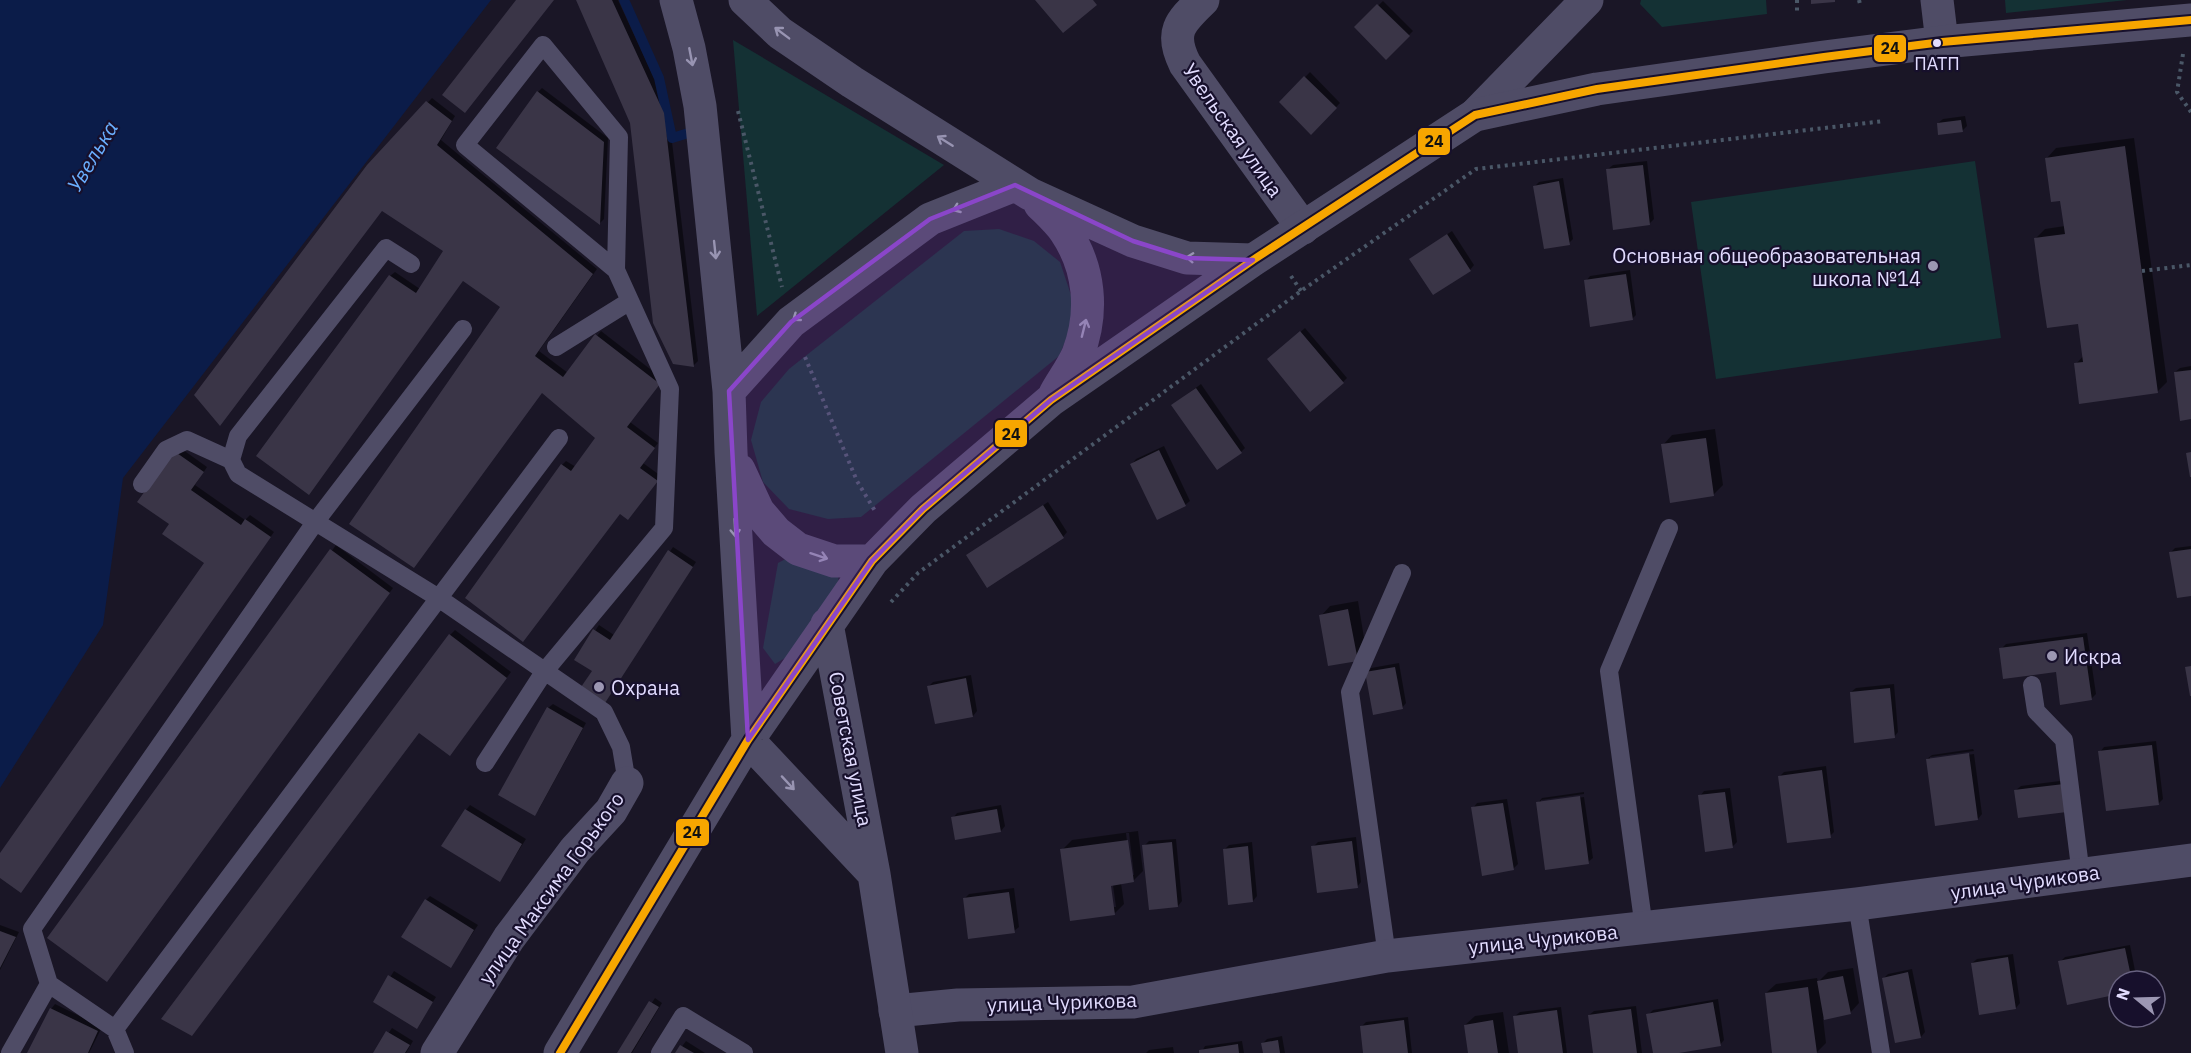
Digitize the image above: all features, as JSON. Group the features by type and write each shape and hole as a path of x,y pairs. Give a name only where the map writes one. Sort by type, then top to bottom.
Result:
{"street":[{"path":"676,0 689,48 700,106 729,391 748,740"},
{"path":"745,0 780,33 843,76 1023,190 1133,240 1187,258 1263,254"},
{"name":"Увельская улица","path":"1203,0 1186,15 1179,26 1176,37 1179,51 1185,64 1304,228"},
{"path":"560,1053 748,740 872,561 923,509 1052,400 1263,254 1475,115 1587,0"},
{"path":"1937,0 1942,42"},
{"path":"1475,115 1597,89 1942,42 2191,20"},
{"path":"729,391 791,322 930,219 1023,190"},
{"path":"1023,190 1064,230 1082,263 1088,290 1087,322 1077,354 1052,400"},
{"path":"731,452 758,511 776,532 798,549 834,561 872,561"},
{"name":"Советская улица","path":"827,624 874,874 902,1053"},
{"name":"Советская улица","path":"748,740 874,874"},
{"name":"улица Максима Горького","path":"437,1053 509,938 575,850 611,811 627,783"},
{"name":"улица Чурикова","path":"895,1011 958,1005 1133,1002 1388,956 1857,904 2191,860"}],"lane":[{"path":"485,763 544,672 664,528 670,389 616,270 619,137 543,45 465,145 616,270"},
{"path":"231,460 238,436 386,248 411,264"},
{"path":"556,347 630,301"},
{"path":"125,1053 115,1029 49,984 32,929 316,521 464,330"},
{"path":"115,1029 437,597 559,438"},
{"path":"142,484 166,450 187,440 231,460 238,474 437,597 604,712 621,747 627,783"},
{"path":"1644,928 1609,671 1669,528"},
{"path":"1388,956 1350,692 1402,573"},
{"path":"2032,685 2036,711 2064,740 2081,875"},
{"path":"1857,904 1881,1053"},
{"path":"10,1053 49,984"},
{"path":"660,1053 683,1016 744,1053"}],"path":[{"path":"1797,0 1797,12"},
{"path":"891,602 918,573 1301,291 1476,169 1884,121"},
{"path":"1263,254 1301,291"},
{"path":"2142,271 2191,265"}],"highlighted area":[{"path":"1015,185 1133,241 1187,258 1253,260 1051,400 923,509 872,561 748,740 729,391 791,322 930,219"}],"green space":[{"path":"1641,0 1766,0 1767,14 1662,27 1640,4"},
{"path":"2005,0 2127,0 2006,13"},
{"path":"733,40 944,165 757,316"},
{"path":"1975,161 2001,338 1716,379 1691,202"},
{"path":"999,229 1034,241 1060,262 1072,298 1071,328 1059,356 861,517 828,519 789,509 763,482 751,440 761,402 789,369 964,231"},
{"path":"793,555 838,574 839,587 790,655 775,664 763,648 778,563"}],"water":[{"name":"Увелька","path":"0,0 491,0 123,478 103,625 0,788"}],"building":[{"path":"516,0 554,0 465,113 442,95"},
{"path":"576,0 612,0 664,113 694,367 673,364 653,323 630,123"},
{"path":"1035,0 1093,0 1097,5 1063,33"},
{"path":"1811,0 1835,0 1835,2 1811,4"},
{"path":"1377,4 1410,36 1386,60 1354,27"},
{"path":"1304,76 1337,108 1311,135 1279,102"},
{"path":"537,91 604,142 600,225 496,148"},
{"path":"426,101 452,121 437,145 593,274 535,356 563,377 595,334 660,384 627,427 655,448 640,468 658,481 628,520 620,514 523,642 465,598 561,464 571,471 595,438 542,393 414,568 349,524 500,307 463,281 309,495 256,456 389,275 416,293 443,251 382,211 220,426 194,395 367,165"},
{"path":"1961,120 1963,132 1938,135 1937,123"},
{"path":"2125,146 2158,393 2079,404 2074,363 2083,362 2078,324 2047,328 2040,283 2034,238 2065,234 2060,201 2051,202 2045,158"},
{"path":"1643,165 1650,225 1613,230 1606,169"},
{"path":"1559,181 1570,245 1544,249 1533,186"},
{"path":"1447,234 1471,271 1433,295 1409,259"},
{"path":"1626,274 1633,320 1590,327 1584,280"},
{"path":"1300,331 1344,383 1310,412 1267,359"},
{"path":"2191,370 2191,419 2180,421 2174,372"},
{"path":"1196,388 1242,453 1217,470 1171,405"},
{"path":"1706,438 1714,496 1670,503 1661,444"},
{"path":"1159,450 1186,506 1157,520 1130,464"},
{"path":"174,451 204,472 191,490 241,525 245,519 271,537 21,893 0,878 0,853 204,563 162,534 169,524 137,502"},
{"path":"2191,452 2191,477 2190,477 2186,453"},
{"path":"1043,505 1064,538 987,588 966,555"},
{"path":"330,549 390,593 107,982 47,938"},
{"path":"2191,549 2191,596 2177,598 2169,552"},
{"path":"668,550 693,567 605,703 581,687 592,671 574,660 593,629 610,640"},
{"path":"1348,609 1358,661 1328,666 1319,615"},
{"path":"449,634 507,678 450,756 419,733 192,1036 161,1019"},
{"path":"2083,637 2092,700 2060,705 2056,672 2003,679 1999,648"},
{"path":"2191,666 2191,696 2190,696 2185,667"},
{"path":"1395,667 1403,709 1373,715 1365,672"},
{"path":"966,678 973,717 935,724 927,686"},
{"path":"1890,688 1895,738 1854,743 1850,692"},
{"path":"547,707 583,728 535,816 498,795"},
{"path":"2152,745 2159,805 2106,811 2098,751"},
{"path":"1969,753 1978,820 1935,826 1926,759"},
{"path":"1822,770 1831,838 1787,843 1778,776"},
{"path":"2064,784 2067,812 2018,818 2014,790"},
{"path":"1725,792 1733,848 1705,852 1698,795"},
{"path":"1580,796 1589,864 1545,870 1536,802"},
{"path":"1503,803 1514,870 1482,876 1471,807"},
{"path":"465,809 522,844 500,882 441,846"},
{"path":"997,809 1001,832 955,840 951,817"},
{"path":"1128,840 1134,882 1111,886 1115,915 1070,921 1060,849"},
{"path":"1352,841 1358,888 1317,893 1311,846"},
{"path":"1172,842 1178,907 1149,910 1142,845"},
{"path":"1248,846 1253,902 1228,905 1223,849"},
{"path":"1009,892 1015,933 968,939 963,898"},
{"path":"425,899 474,930 451,968 401,937"},
{"path":"0,931 16,937 0,968"},
{"path":"2125,948 2129,969 2107,969 2107,997 2067,1005 2058,961"},
{"path":"2008,957 2016,1009 1979,1015 1971,963"},
{"path":"1908,972 1921,1038 1895,1043 1882,978"},
{"path":"388,975 433,1002 417,1029 373,1002"},
{"path":"1843,976 1851,1014 1824,1020 1817,981"},
{"path":"1808,987 1817,1053 1772,1053 1765,993"},
{"path":"649,1001 659,1007 631,1053 617,1053"},
{"path":"1713,1002 1721,1046 1679,1053 1653,1053 1646,1014"},
{"path":"50,1008 98,1031 88,1053 27,1053"},
{"path":"1631,1009 1637,1053 1593,1053 1588,1015"},
{"path":"1557,1010 1563,1053 1518,1053 1513,1016"},
{"path":"1404,1020 1408,1053 1363,1053 1360,1026"},
{"path":"1493,1020 1498,1053 1468,1053 1464,1025"},
{"path":"386,1031 410,1045 405,1053 373,1053"},
{"path":"1278,1040 1280,1053 1263,1053 1261,1043"},
{"path":"1238,1044 1239,1053 1199,1053 1199,1050"},
{"path":"680,1045 694,1053 675,1053"}],"waterway":[{"path":"624,0 659,78 672,138 692,132"}],"transit line":[{"name":"24","path":"560,1053 748,740 872,561 923,509 1051,400 1253,260 1475,115 1597,89 1824,57 1942,42 2191,20"}],"place":[{"name":"ПАТП","path":"1937,43"},
{"name":"Основная общеобразовательная школа №14","path":"1933,266"},
{"name":"Искра","path":"2052,656"},
{"name":"Охрана","path":"599,687"}]}
